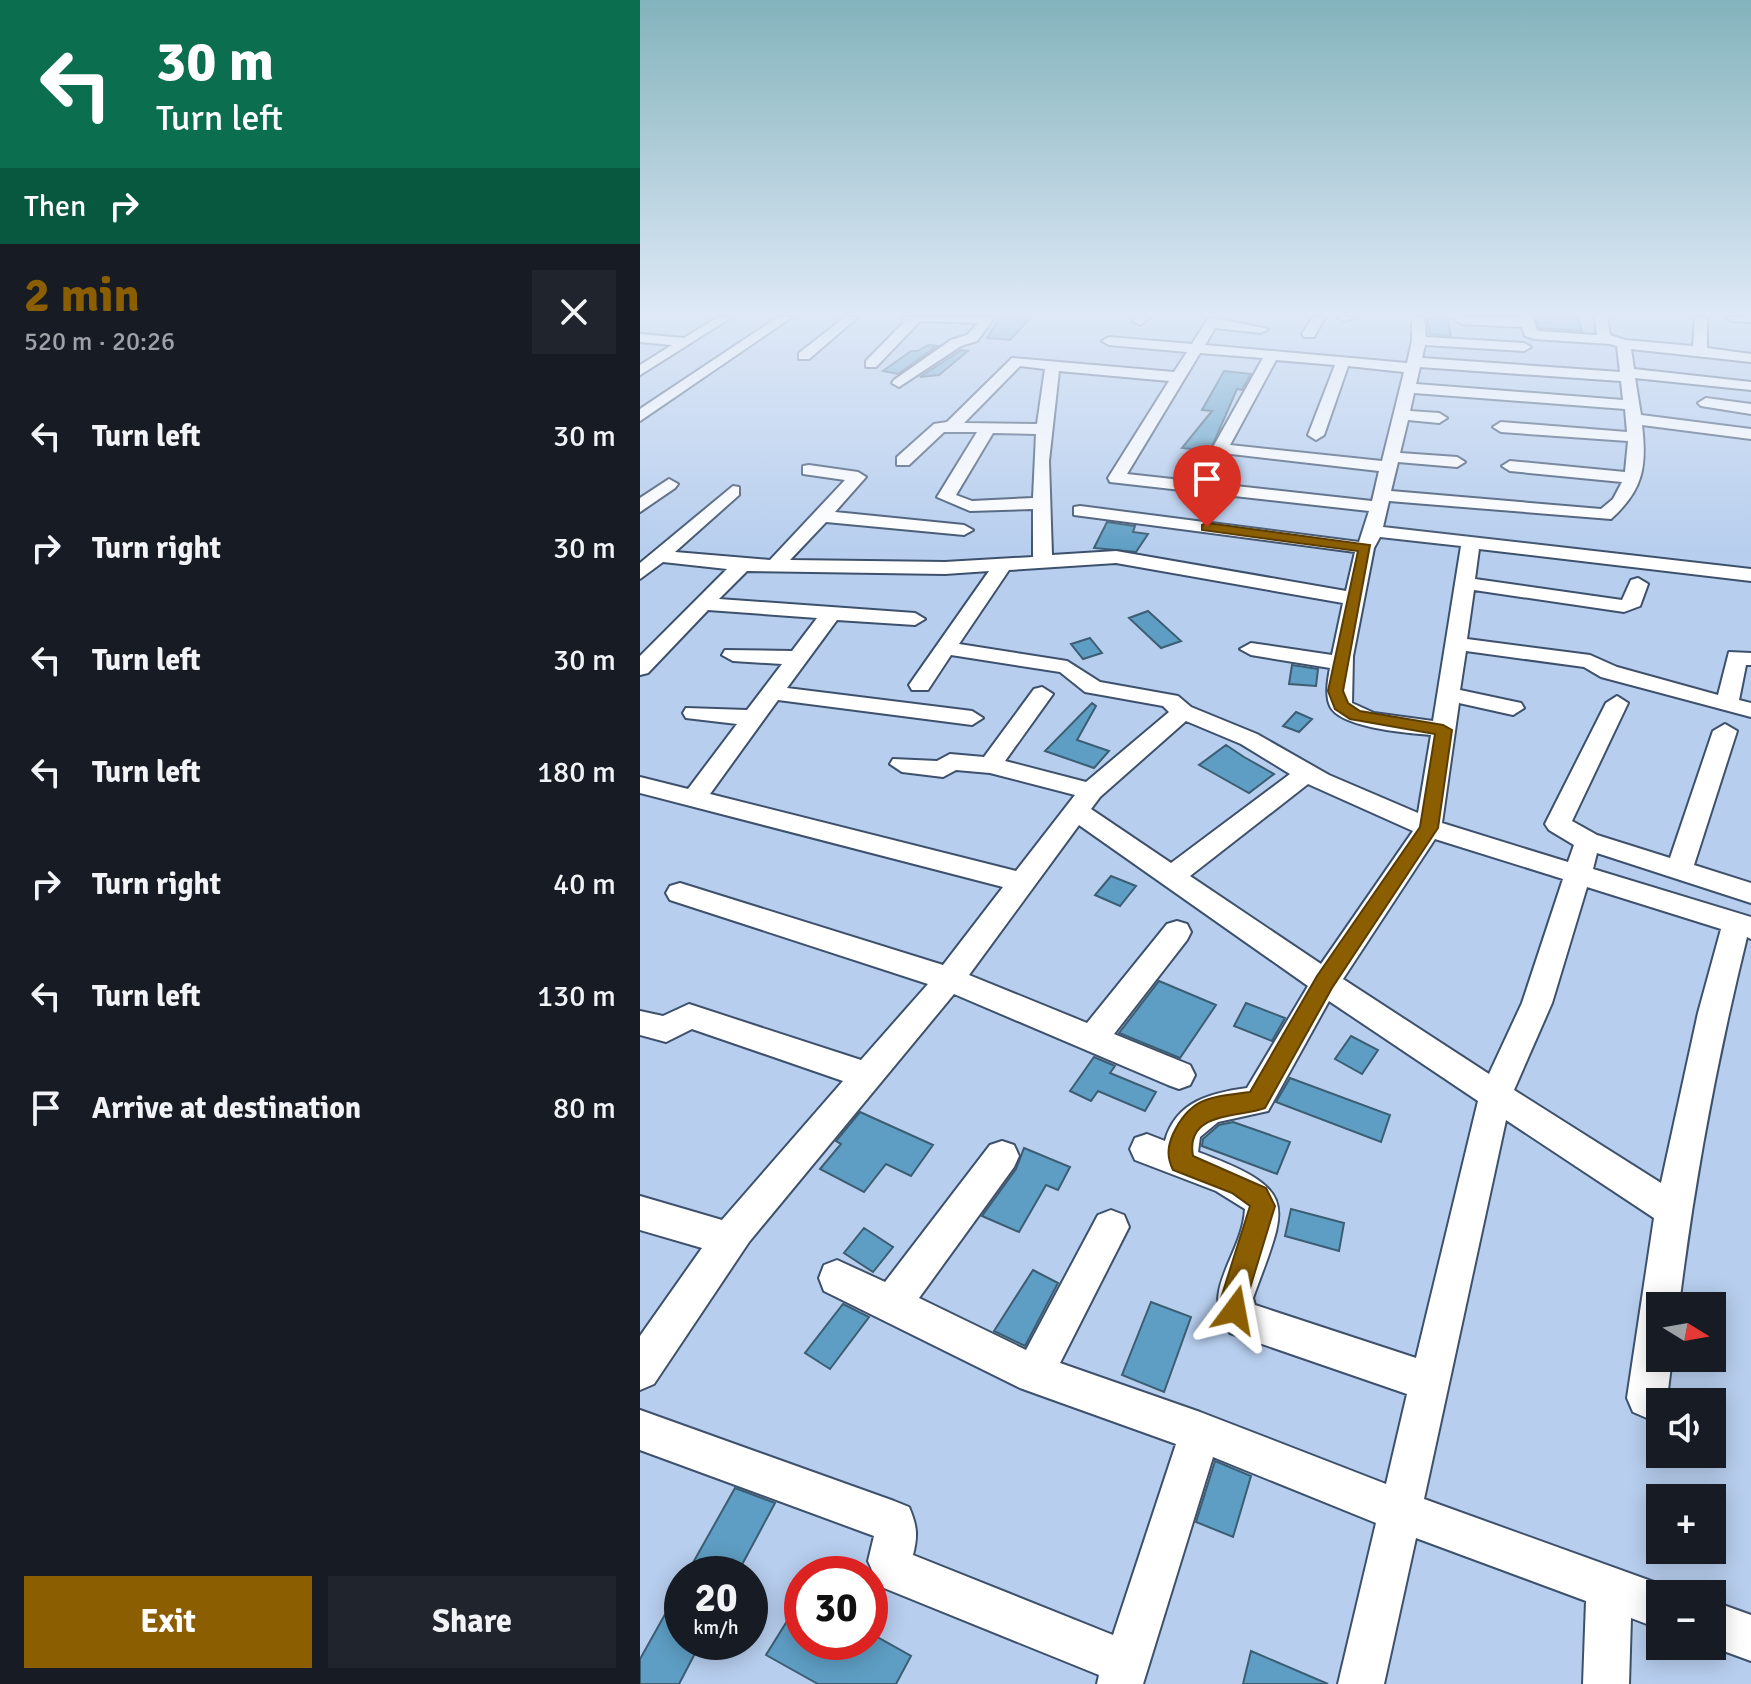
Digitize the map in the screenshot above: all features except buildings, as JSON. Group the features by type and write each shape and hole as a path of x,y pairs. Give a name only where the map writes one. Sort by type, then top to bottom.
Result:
{"street":[{"path":"640,416 670,396"},
{"path":"950,428 982,396"},
{"path":"1043,560 1042,503 1049,396"},
{"path":"1167,396 1116,478 1594,516 1605,515 1621,504 1635,478 1630,396"},
{"path":"1250,396 1220,449 1390,462 1457,462"},
{"path":"1316,435 1331,396"},
{"path":"1406,396 1369,540 1336,691 1341,705 1355,715 1443,730"},
{"path":"1555,396 1751,434"},
{"path":"1706,403 1751,409"},
{"path":"1401,415 1439,418"},
{"path":"903,461 940,427 1045,429"},
{"path":"1501,427 1634,437"},
{"path":"987,429 946,497 970,506 1042,503"},
{"path":"1510,466 1635,478"},
{"path":"776,564 858,477 809,470"},
{"path":"640,507 669,484"},
{"path":"640,573 649,555 733,491"},
{"path":"1080,511 1369,540 1471,542 1751,575"},
{"path":"819,516 964,530"},
{"path":"1182,1163 1179,1147 1191,1121 1210,1107 1257,1101 1325,982 1429,828 1471,542"},
{"path":"649,555 742,565 945,568 1116,557 1357,599"},
{"path":"920,685 1004,563"},
{"path":"640,668 742,565"},
{"path":"1465,583 1619,606 1633,602 1638,584"},
{"path":"703,604 915,619"},
{"path":"694,798 832,612"},
{"path":"1457,644 1590,661 1609,672 1751,710"},
{"path":"946,648 1067,667 1093,687 1147,694 1170,701 1183,712 1249,739 1320,781 1429,828 1744,925 1713,1013 1673,1210 1648,1388"},
{"path":"1251,649 1340,663"},
{"path":"733,655 800,658"},
{"path":"1727,704 1737,657 1751,659"},
{"path":"773,693 972,718"},
{"path":"990,765 1042,694"},
{"path":"1449,694 1513,708"},
{"path":"1617,703 1558,824 1588,841 1751,893"},
{"path":"640,1370 729,1239 949,979 1084,801 1183,712"},
{"path":"694,713 754,718"},
{"path":"1680,868 1725,731"},
{"path":"902,764 943,769 950,762 990,765 1084,801 1172,876 1495,1096 1673,1210"},
{"path":"1172,876 1308,772"},
{"path":"640,785 1024,883"},
{"path":"1361,1684 1495,1096 1537,1003 1588,841"},
{"path":"680,893 949,979 1179,1075"},
{"path":"1092,1039 1177,932"},
{"path":"640,1023 666,1029 689,1016 867,1076"},
{"path":"1147,1149 1241,1186 1257,1196 1263,1206 1234,1298 1235,1310 1243,1320 1429,1382"},
{"path":"891,1305 1002,1156"},
{"path":"640,1213 729,1239"},
{"path":"1034,1374 1111,1227"},
{"path":"837,1278 1034,1374 1200,1432 1402,1512 1646,1601"},
{"path":"640,1430 894,1522 897,1531 890,1561 895,1570 1123,1674 1200,1432"},
{"path":"1606,1684 1609,1587"},
{"path":"1726,1629 1751,1638"}],"route":[{"path":"1207,527 1365,548 1357,599 1340,663 1336,691 1341,705 1355,715 1443,730 1429,828 1365,917 1257,1101 1210,1107 1191,1121 1179,1147 1182,1163 1241,1186 1257,1196 1263,1206 1261,1221 1234,1298 1235,1310"}]}
